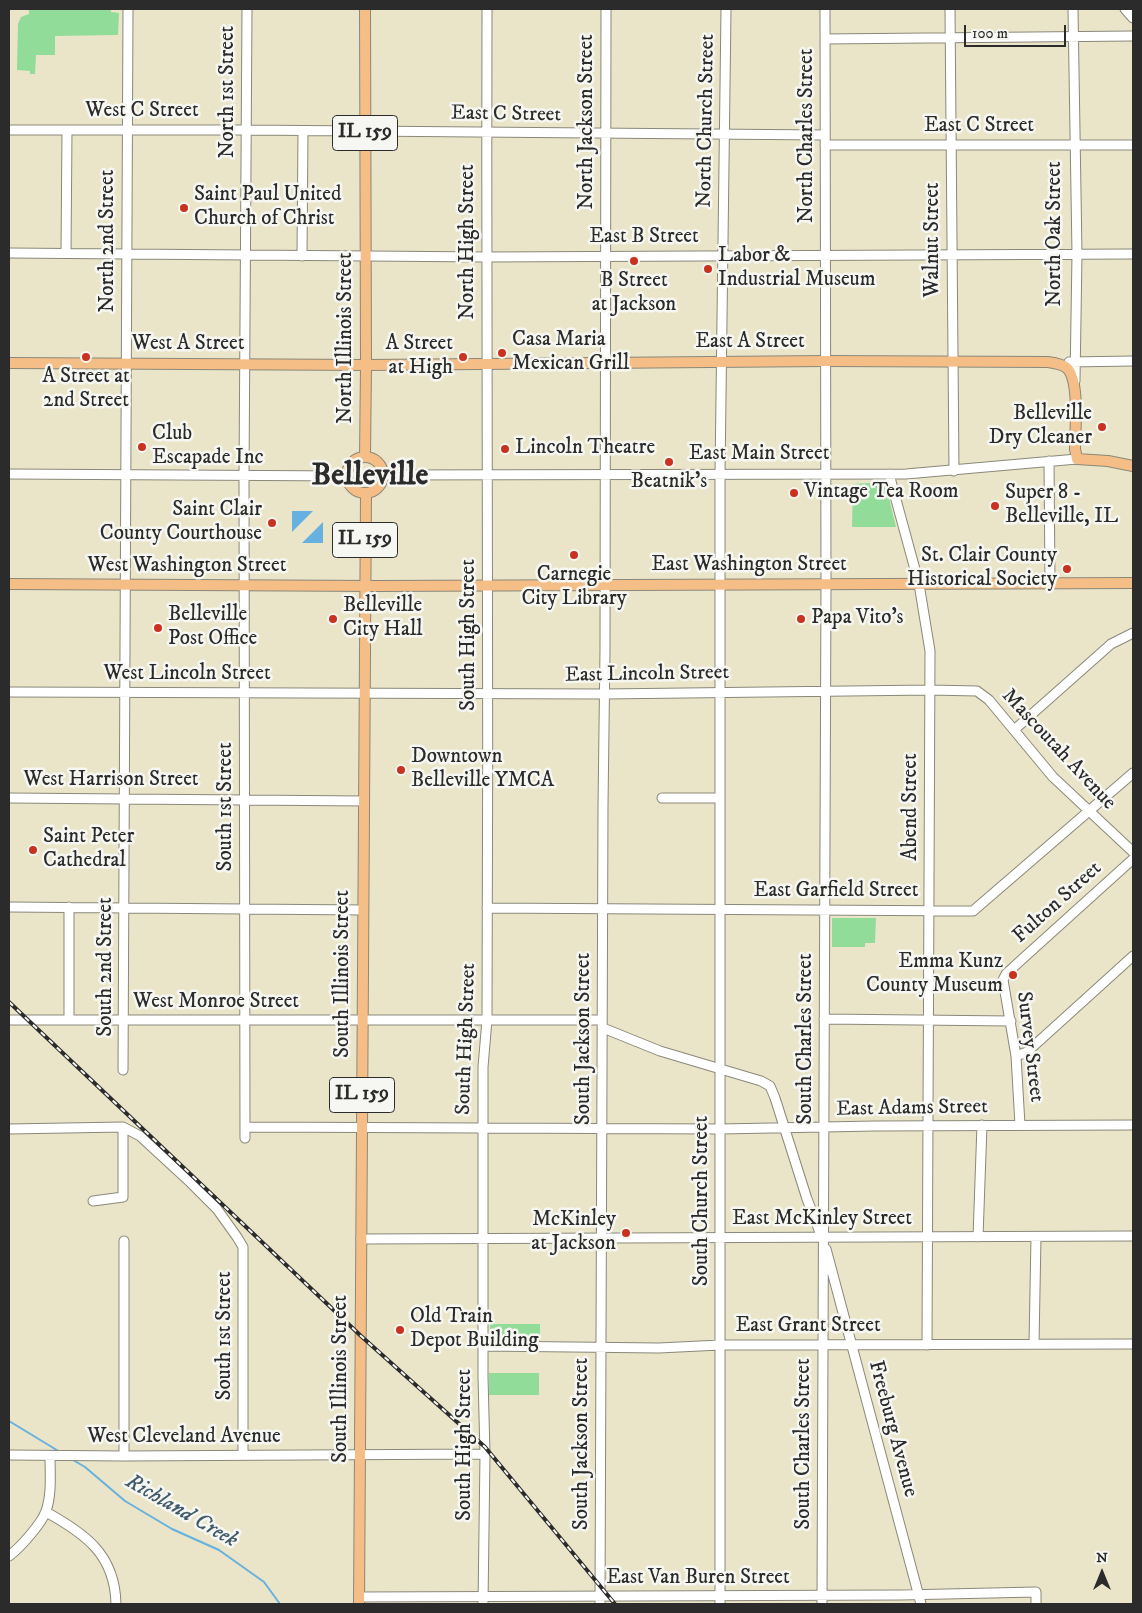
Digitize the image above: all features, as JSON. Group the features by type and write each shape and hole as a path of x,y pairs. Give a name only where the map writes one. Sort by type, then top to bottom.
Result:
{"main road":[{"name":"North Illinois Street","path":"364,457 366,365 365,9"},
{"name":"East A Street","path":"366,365 826,361 1048,362"},
{"path":"1048,362 1060,364 1068,369 1071,373 1075,390"},
{"name":"West A Street","path":"9,363 366,365"},
{"name":"North Oak Street","path":"1075,390 1075,450 1077,459"},
{"path":"347,476 352,463 364,457 376,462 383,475"},
{"name":"East Main Street","path":"1077,459 1108,461 1133,466"},
{"name":"IL 159","path":"347,476 350,486 354,490 366,493 377,489 381,484 383,475"},
{"name":"South Illinois Street","path":"359,1601 366,493"},
{"name":"East Washington Street","path":"365,586 1133,583"},
{"name":"West Washington Street","path":"9,584 365,586"}],"street":[{"name":"North 2nd Street","path":"126,474 128,9"},
{"name":"North 1st Street","path":"244,475 247,9"},
{"name":"North High Street","path":"486,475 487,9"},
{"name":"North Jackson Street","path":"604,474 606,9"},
{"name":"North Church Street","path":"720,474 726,9"},
{"name":"North Charles Street","path":"825,9 826,474"},
{"name":"Walnut Street","path":"950,9 954,471"},
{"name":"North Oak Street","path":"1073,9 1077,254 1075,390"},
{"path":"1125,9 1133,18"},
{"path":"825,39 1133,36"},
{"name":"West C Street","path":"9,130 365,132"},
{"path":"66,253 67,130"},
{"path":"302,256 303,131"},
{"name":"East C Street","path":"365,132 825,135"},
{"name":"East C Street","path":"825,145 1133,145"},
{"name":"East B Street","path":"9,253 487,257 1133,254"},
{"name":"East A Street","path":"1048,362 1133,361"},
{"name":"East Main Street","path":"383,475 906,474 1077,459"},
{"path":"1049,462 1050,583"},
{"path":"9,474 347,476"},
{"name":"South 2nd Street","path":"124,1070 126,474"},
{"name":"South Jackson Street","path":"600,1600 604,909 604,474"},
{"name":"South Church Street","path":"720,474 720,1600"},
{"name":"South Charles Street","path":"822,1600 826,474"},
{"path":"889,474 918,584 930,651 930,690"},
{"name":"South 1st Street","path":"244,475 244,1138"},
{"name":"South High Street","path":"483,1600 485,1454 482,1129 483,1067 487,1020 488,693 486,475"},
{"path":"1014,730 1111,644 1133,633"},
{"name":"East Lincoln Street","path":"364,694 604,694 720,691 930,690"},
{"name":"Mascoutah Avenue","path":"930,690 977,691 989,700 1053,777 1133,852"},
{"name":"Abend Street","path":"927,1344 930,690"},
{"name":"West Lincoln Street","path":"9,692 364,694"},
{"name":"East Garfield Street","path":"487,908 973,911 1133,773"},
{"name":"West Harrison Street","path":"9,798 364,801"},
{"path":"662,798 720,798"},
{"name":"Fulton Street","path":"1006,974 1133,859"},
{"path":"9,907 363,910"},
{"path":"69,907 69,1020"},
{"path":"1016,1056 1027,1052 1046,1036 1133,956"},
{"name":"Survey Street","path":"1006,974 1003,980 1003,987 1016,1056 1020,1125"},
{"path":"824,1018 1010,1021"},
{"name":"West Monroe Street","path":"9,1020 487,1020 602,1024"},
{"path":"602,1024 660,1051 720,1069"},
{"name":"Freeburg Avenue","path":"720,1069 761,1081 770,1086 807,1199 823,1238 921,1604"},
{"name":"East Adams Street","path":"244,1127 720,1129 929,1125 1133,1125"},
{"path":"978,1237 982,1125"},
{"path":"9,1129 124,1127 124,1197 93,1201"},
{"name":"South 1st Street","path":"124,1127 140,1136 217,1209 238,1237 243,1247 243,1455"},
{"name":"East McKinley Street","path":"361,1239 1133,1236"},
{"path":"1034,1344 1036,1237"},
{"path":"124,1241 124,1456"},
{"name":"East Grant Street","path":"483,1346 659,1348 720,1345 1133,1344"},
{"name":"West Cleveland Avenue","path":"9,1454 124,1456 485,1454"},
{"path":"9,1556 20,1548 46,1512 52,1456"},
{"path":"46,1512 84,1536 100,1552 110,1570 116,1604"},
{"name":"East Van Buren Street","path":"359,1601 822,1600 918,1594 1036,1592 1036,1604"}],"green space":[{"path":"29,9 111,9 111,12 119,13 118,35 55,36 55,55 36,55 35,74 30,74 30,71 17,70 18,24 21,17 29,14"},
{"path":"885,482 896,527 852,527 853,484"},
{"path":"832,918 876,918 875,943 865,943 865,947 832,947"},
{"path":"490,1324 540,1324 540,1342 492,1342 490,1340"},
{"path":"489,1373 539,1373 539,1395 489,1395"}],"water":[{"path":"292,511 313,511 292,532"},
{"path":"323,522 323,543 302,543"}],"waterway":[{"name":"Richland Creek","path":"9,1421 60,1452"},
{"name":"Richland Creek","path":"73,1460 85,1467 125,1501 172,1529 219,1550 264,1582 280,1604"}],"railway":[{"path":"9,1002 361,1336 485,1447 615,1604"}],"place":[{"name":"Saint Paul United Church of Christ","path":"184,208"},
{"name":"B Street at Jackson","path":"634,261"},
{"name":"Labor & Industrial Museum","path":"708,269"},
{"name":"Casa Maria Mexican Grill","path":"502,353"},
{"name":"A Street at 2nd Street","path":"86,357"},
{"name":"A Street at High","path":"463,357"},
{"name":"Belleville Dry Cleaner","path":"1102,427"},
{"name":"Club Escapade Inc","path":"142,447"},
{"name":"Lincoln Theatre","path":"505,449"},
{"name":"Beatnik's","path":"669,462"},
{"name":"Vintage Tea Room","path":"794,493"},
{"name":"Super 8 - Belleville, IL","path":"995,506"},
{"name":"Saint Clair County Courthouse","path":"272,523"},
{"name":"Carnegie City Library","path":"574,555"},
{"name":"St. Clair County Historical Society","path":"1067,569"},
{"name":"Belleville City Hall","path":"333,619"},
{"name":"Papa Vito's","path":"801,619"},
{"name":"Belleville Post Office","path":"158,628"},
{"name":"Downtown Belleville YMCA","path":"401,770"},
{"name":"Saint Peter Cathedral","path":"33,850"},
{"name":"Emma Kunz County Museum","path":"1013,975"},
{"name":"McKinley at Jackson","path":"626,1233"},
{"name":"Old Train Depot Building","path":"400,1330"}],"district":[{"name":"Belleville","path":"370,478"}]}
